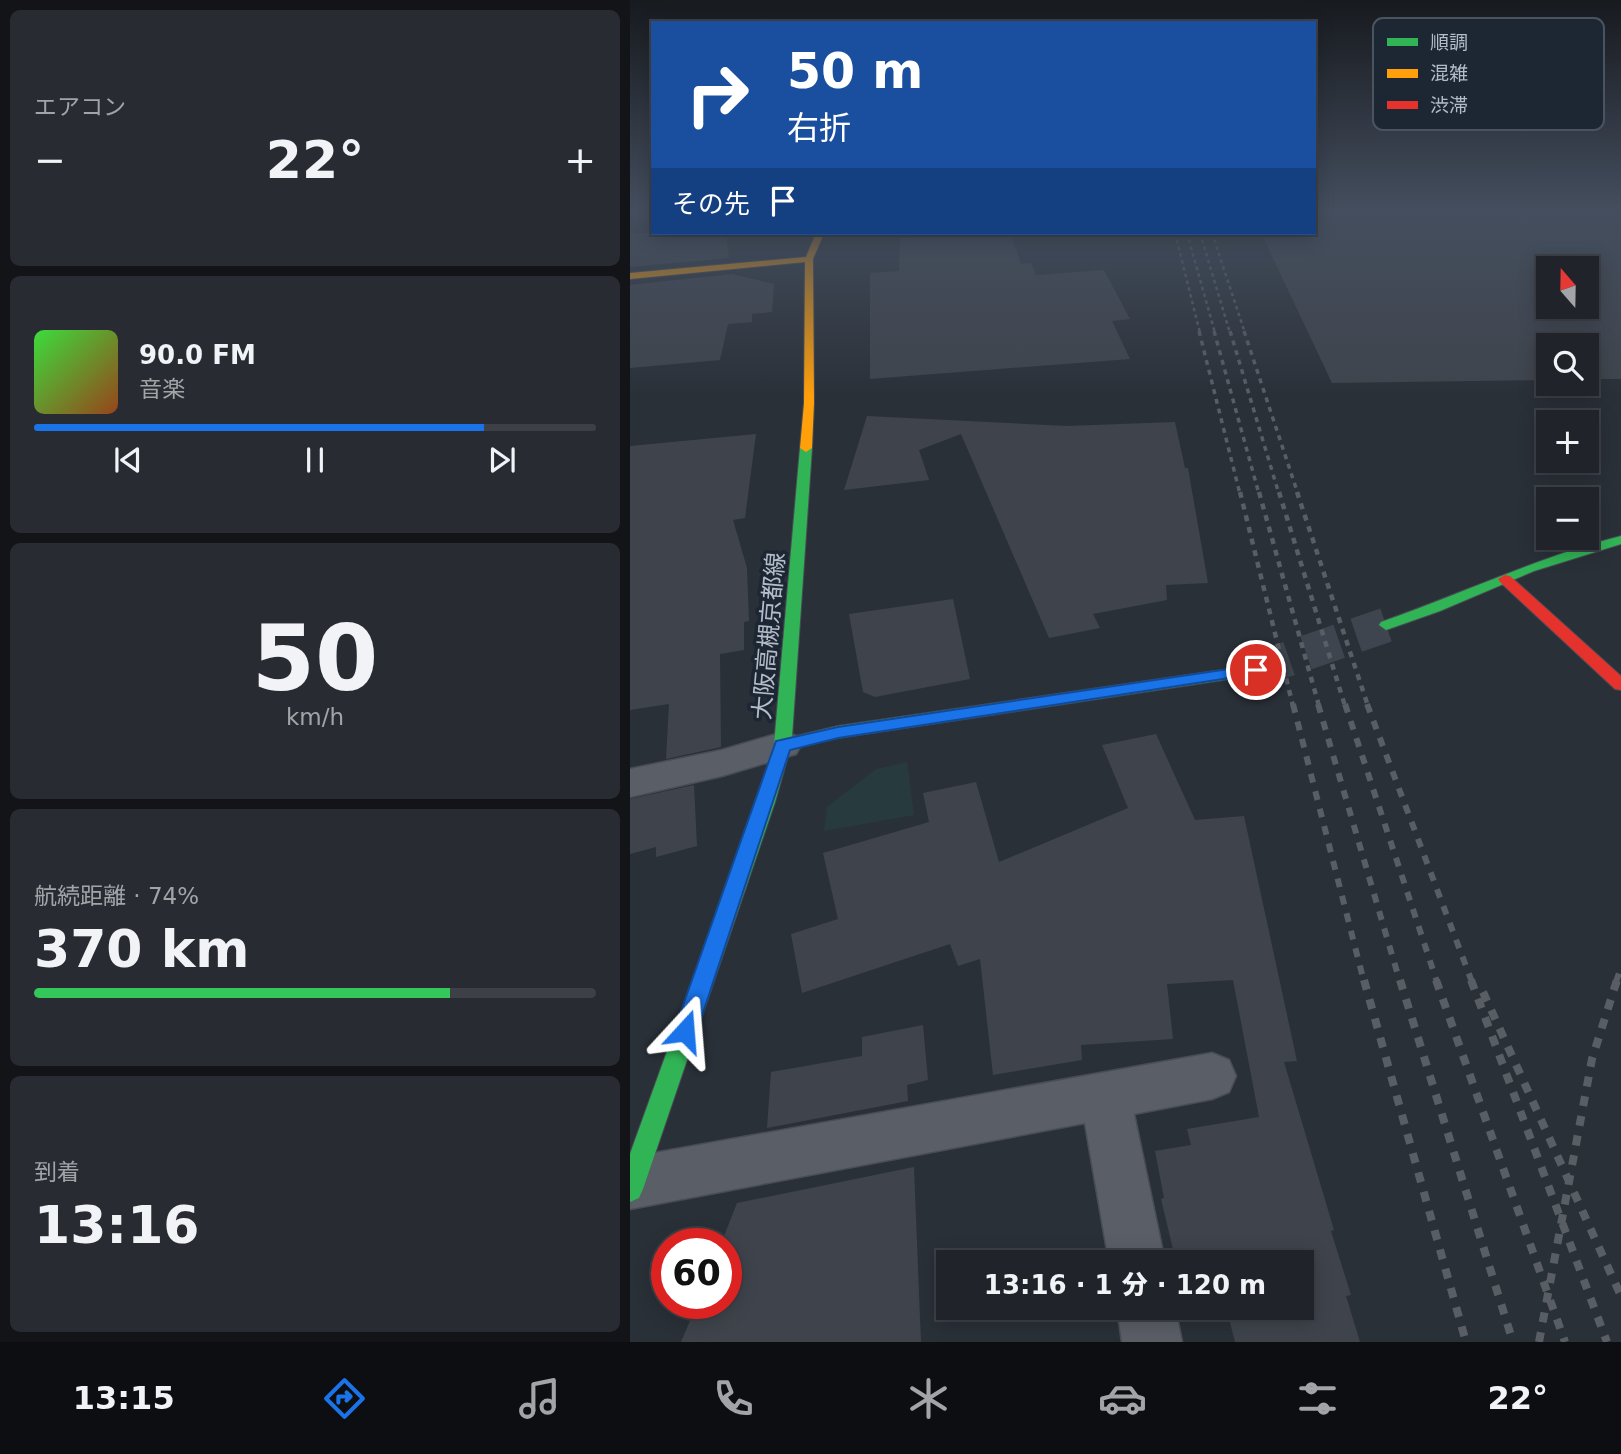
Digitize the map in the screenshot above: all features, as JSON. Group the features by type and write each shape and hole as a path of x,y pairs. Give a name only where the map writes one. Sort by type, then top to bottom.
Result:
{"main road":[{"path":"630,276 687,271"},
{"name":"大阪高槻京都線","path":"631,1186 783,745 809,403 809,271"},
{"path":"1386,625 1505,579 1621,540"},
{"path":"1505,579 1621,685"},
{"path":"783,745 838,733 1256,670"}],"street":[{"path":"630,783 722,763 783,745"},
{"path":"631,1186 1212,1076"},
{"path":"1105,1096 1135,1250"},
{"path":"1148,1320 1152,1342"}],"green space":[{"path":"907,762 914,815 824,831 827,807 876,769"}],"building":[{"path":"1034,271 1036,275 1104,271 1130,319 1112,321 1130,359 870,379 870,273"},
{"path":"1279,271 1536,271 1536,319 1599,319 1600,271 1621,271 1621,379 1599,379 1599,333 1536,333 1536,380 1332,383"},
{"path":"732,274 774,284 772,312 752,314 752,322 728,324 720,360 630,368 630,285"},
{"path":"867,416 1067,426 1175,422 1185,468 1188,468 1208,583 1166,585 1167,600 1093,614 1100,628 1049,638 961,434 919,450 929,480 844,490"},
{"path":"756,434 745,518 733,520 747,568 749,621 744,622 744,650 720,654 721,747 666,759 669,704 630,710 630,446"},
{"path":"953,599 970,679 875,697 863,692 849,614"},
{"path":"1156,734 1195,820 1244,816 1297,1061 1284,1062 1334,1230 1331,1231 1351,1295 1346,1296 1360,1342 1235,1342 1229,1320 1314,1320 1314,1250 1173,1250 1161,1199 1164,1198 1155,1151 1191,1145 1187,1129 1259,1117 1233,980 1167,984 1173,1039 1081,1045 1082,1060 993,1075 980,959 958,966 950,944 802,993 791,934 838,919 823,853 929,822 923,793 976,782 999,862 1128,808 1102,745"},
{"path":"694,785 697,846 656,857 656,847 630,854 630,799"},
{"path":"923,1025 928,1080 907,1085 908,1101 767,1128 771,1072 862,1056 862,1037"},
{"path":"914,1167 921,1342 681,1342 691,1319 742,1319 742,1228 727,1228 737,1203"}],"tunnel":[{"path":"1256,670 1386,625"}],"railway":[{"path":"1184,271 1200,333"},
{"path":"1198,271 1215,333"},
{"path":"1211,271 1230,333"},
{"path":"1224,271 1245,333"},
{"path":"1199,331 1240,494"},
{"path":"1214,331 1259,494"},
{"path":"1230,331 1279,494"},
{"path":"1244,331 1298,494"},
{"path":"1240,492 1293,706"},
{"path":"1259,492 1319,706"},
{"path":"1279,492 1345,706"},
{"path":"1297,492 1368,706"},
{"path":"1293,704 1364,982"},
{"path":"1318,704 1400,982"},
{"path":"1345,704 1437,982"},
{"path":"1367,704 1472,982"},
{"path":"1616,982 1621,967"},
{"path":"1364,980 1466,1342"},
{"path":"1400,980 1513,1342"},
{"path":"1436,980 1548,1294"},
{"path":"1471,980 1562,1221"},
{"path":"1569,1182 1592,1059 1617,980"},
{"path":"1483,992 1569,1182"},
{"path":"1562,1221 1569,1182"},
{"path":"1569,1182 1621,1296"},
{"path":"1548,1294 1562,1221"},
{"path":"1562,1221 1607,1342"},
{"path":"1539,1342 1548,1294"},
{"path":"1548,1294 1565,1342"}],"traffic: fast":[{"path":"630,1189 766,802 783,745 806,448"},
{"path":"1386,625 1435,608 1529,568 1621,540"},
{"path":"783,745 838,732 1256,670"}],"traffic: slow":[{"path":"630,276 687,271"},
{"path":"806,448 809,403 809,271"}],"traffic: jam":[{"path":"1505,579 1621,685"}],"route":[{"path":"685,1031 766,802 783,745 838,733 1256,670"}]}
